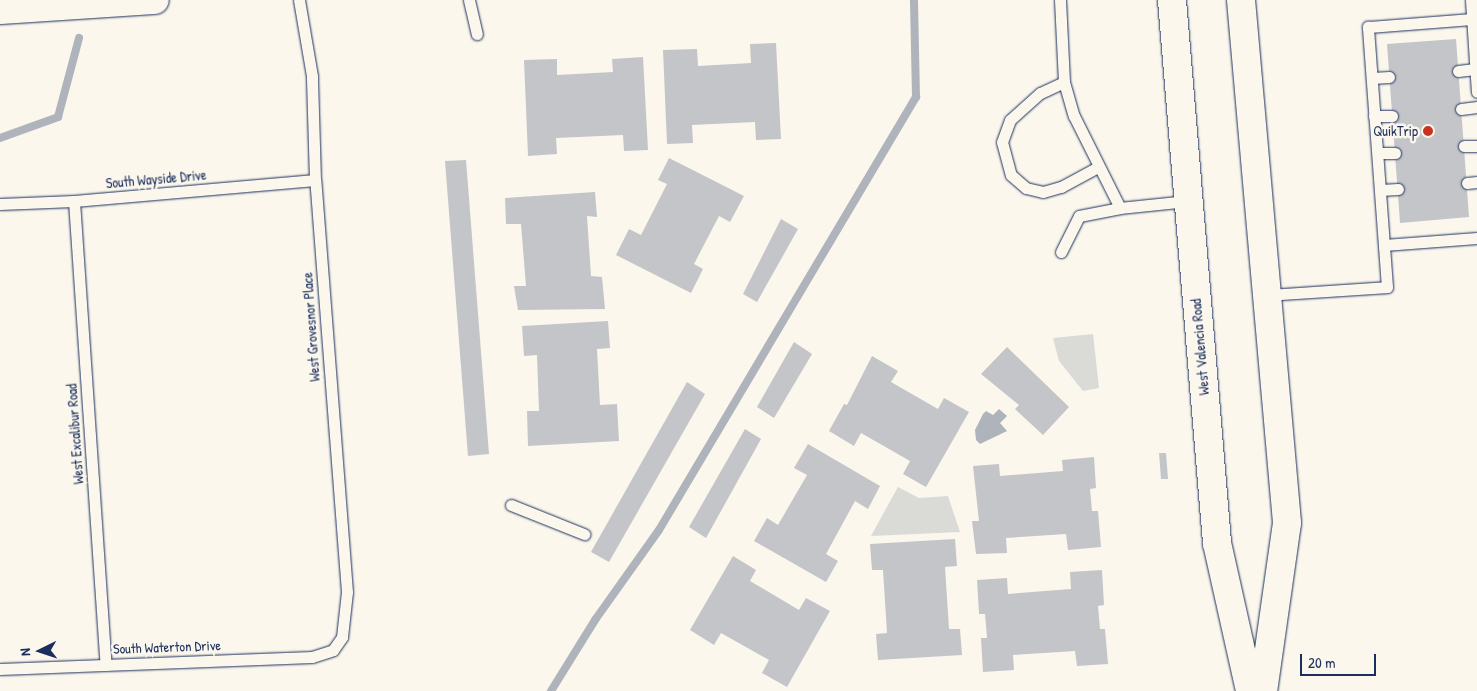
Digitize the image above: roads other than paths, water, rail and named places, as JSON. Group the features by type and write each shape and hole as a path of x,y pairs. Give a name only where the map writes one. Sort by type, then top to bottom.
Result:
{"main road":[{"path":"0,10 155,0"},
{"name":"West Valencia Road","path":"1172,0 1216,543 1250,691"},
{"path":"1241,0 1287,523 1263,691"}],"lane":[{"name":"West Grovesnor Place","path":"300,0 312,76 315,180 347,592 342,637 333,650"},
{"path":"469,0 477,34"},
{"path":"1060,0 1064,82 1074,116 1120,208"},
{"path":"1471,0 1477,92"},
{"path":"1267,295 1387,287 1368,27 1473,20"},
{"path":"1458,71 1476,69"},
{"path":"1372,78 1389,77"},
{"path":"1064,82 1040,93 1010,120 1002,142 1011,174 1026,188 1043,192 1061,187 1098,167"},
{"path":"1461,109 1477,108"},
{"path":"1374,116 1392,116"},
{"path":"1464,146 1477,146"},
{"path":"1378,153 1395,153"},
{"name":"South Wayside Drive","path":"0,204 74,201 315,180"},
{"path":"1380,190 1398,189"},
{"name":"West Excalibur Road","path":"74,201 106,665"},
{"path":"1061,252 1079,216 1120,208 1187,201"},
{"path":"1384,245 1477,238"},
{"path":"511,505 584,534"},
{"name":"South Waterton Drive","path":"0,669 312,657 333,650"}],"waterway":[{"path":"551,691 595,620 659,530 916,97 914,0"},
{"path":"0,138 58,117 79,38"}],"place":[{"name":"QuikTrip","path":"1428,131"}]}
